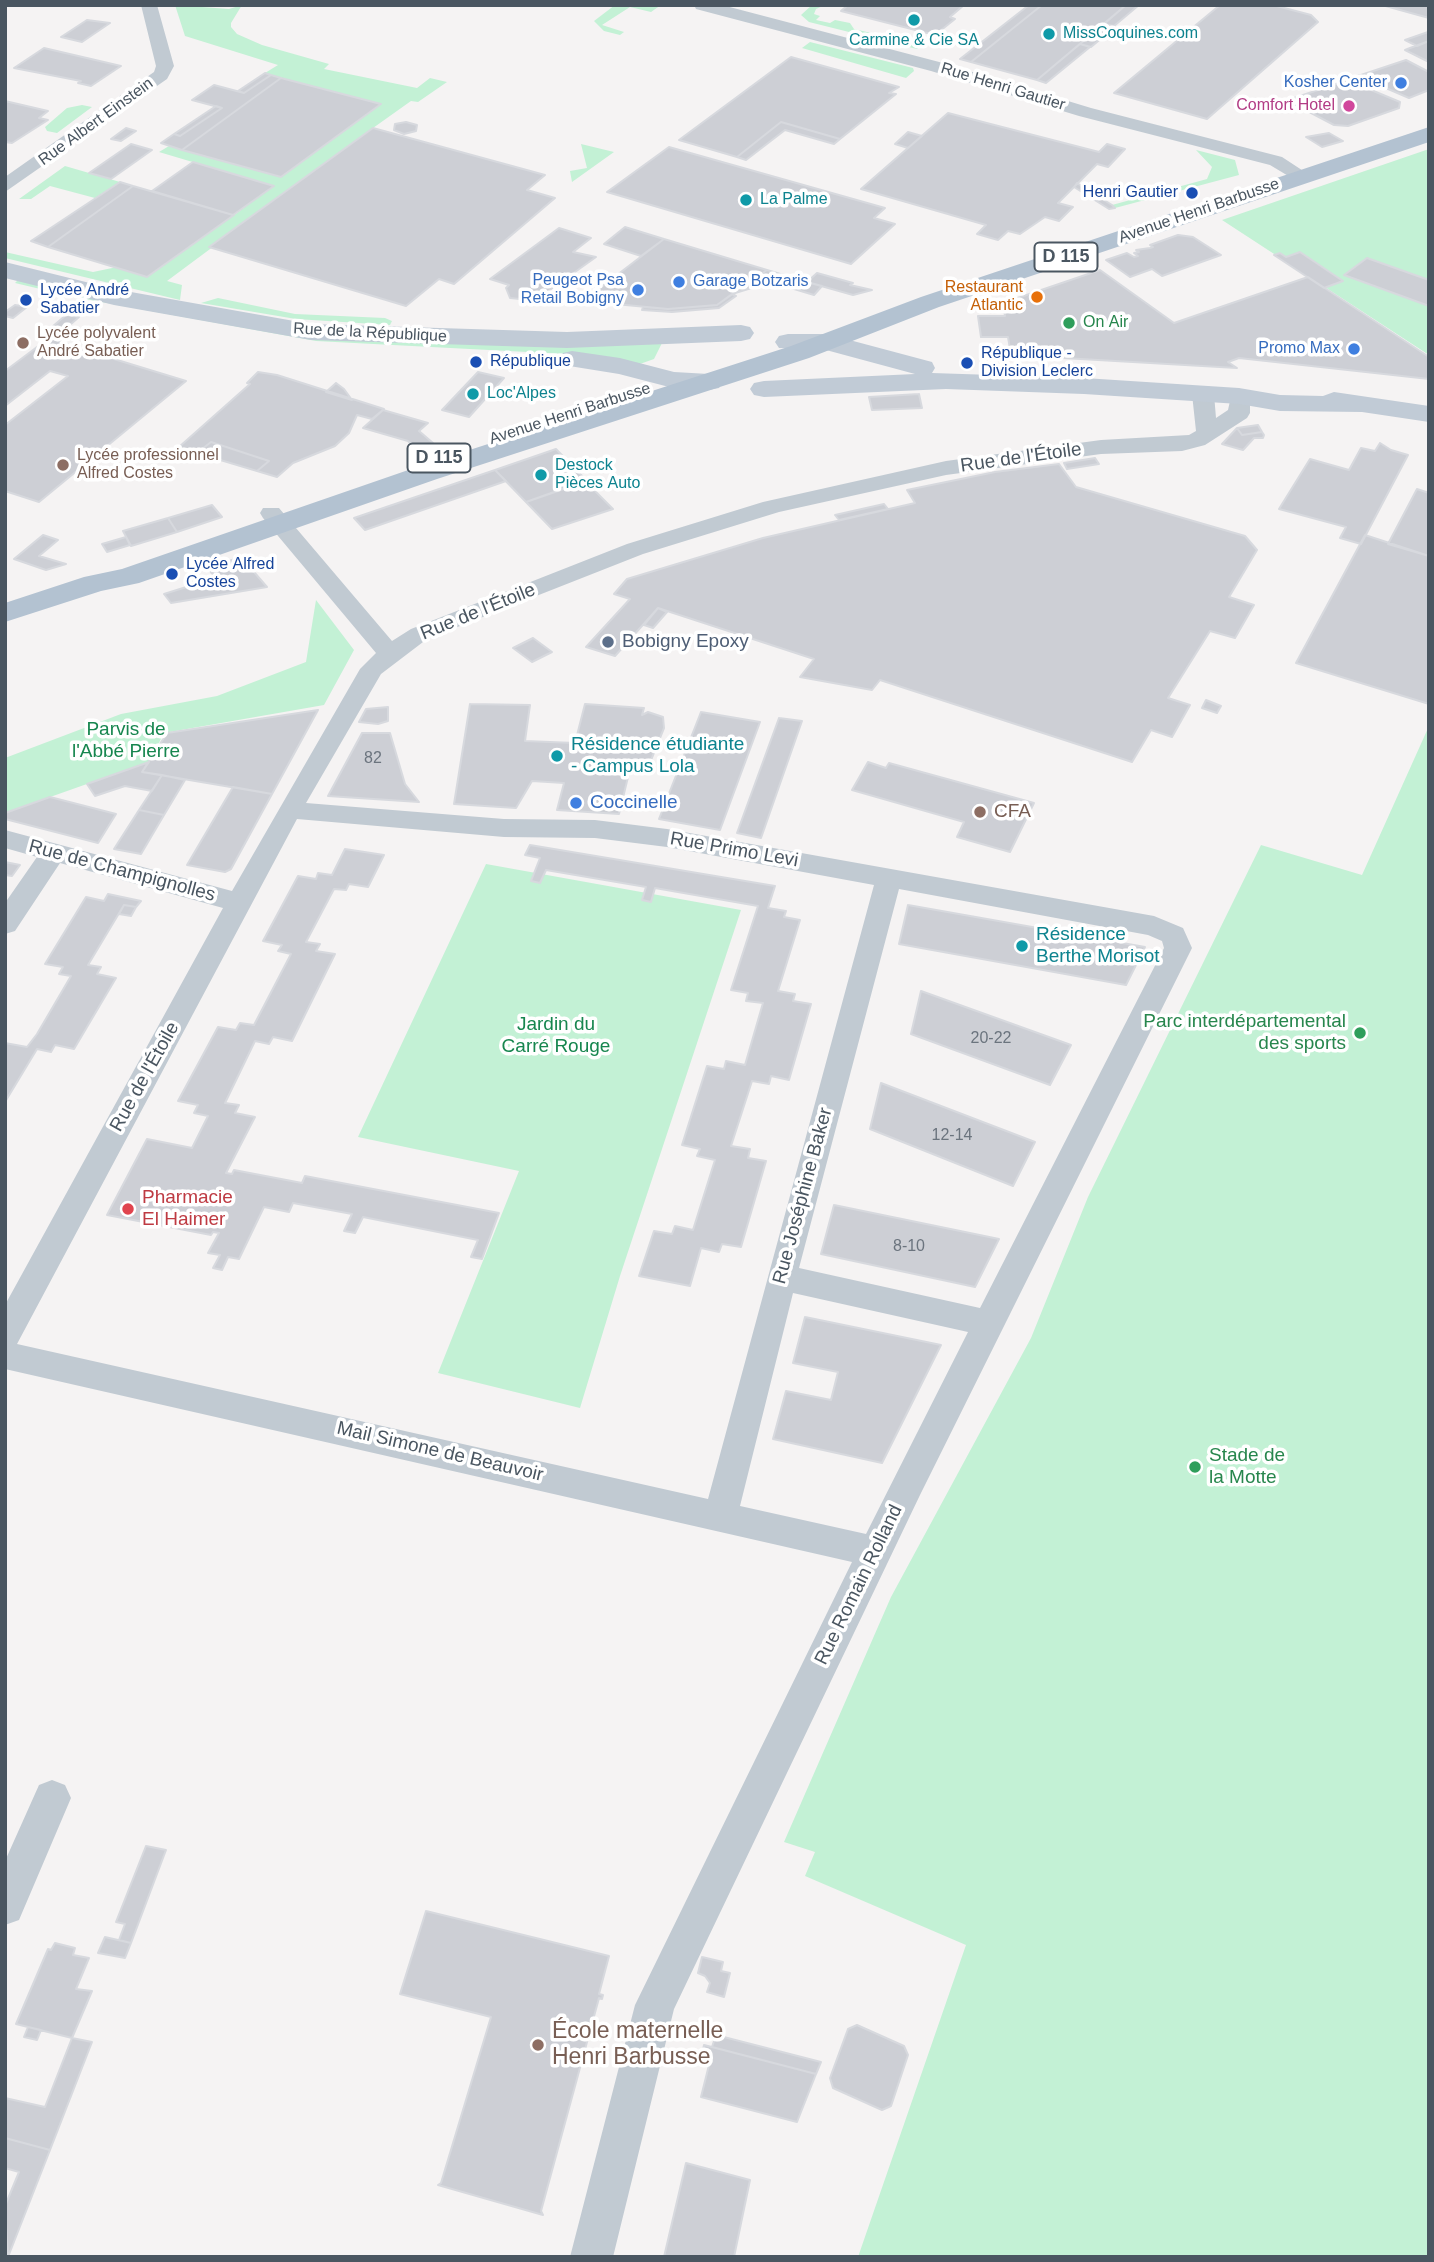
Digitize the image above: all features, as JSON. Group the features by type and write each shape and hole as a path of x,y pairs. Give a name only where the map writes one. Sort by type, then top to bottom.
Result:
{"main road":[{"name":"Avenue Henri Barbusse","path":"794,347 827,342 930,302 1429,134"},
{"name":"Rue de la République","path":"5,270 114,297 311,332 567,340 741,333 766,334 794,347"},
{"name":"Rue de la République","path":"5,286 272,340 328,346 584,360 693,378 729,388 764,389 916,381 1084,386"},
{"name":"Avenue Henri Barbusse","path":"5,613 95,583 128,577 276,519 427,473 693,378 794,347 876,312 930,302"},
{"path":"693,378 696,359 703,346 720,337 741,333"},
{"path":"827,342 908,366 1053,379 1084,386 1239,396 1280,404 1358,405 1429,414"},
{"path":"764,389 781,386 796,376 803,365 794,347"}],"street":[{"name":"Rue Albert Einstein","path":"5,186 161,75 165,66 149,5"},
{"name":"Rue Henri Gautier","path":"702,5 937,66 1085,112 1276,161 1302,176"},
{"path":"762,21 783,5"},
{"path":"1203,394 1207,433"},
{"name":"Rue de l'Étoile","path":"5,1336 289,810 372,669 390,654 419,634 635,549 771,507 864,484 946,468 1101,447 1182,444 1207,433 1239,413 1239,396"},
{"path":"276,519 390,654"},
{"name":"Rue Primo Levi","path":"289,810 504,828 595,829 889,877 1154,926 1173,935"},
{"name":"Rue de Champignolles","path":"5,839 240,902"},
{"path":"5,924 53,853"},
{"name":"Rue Joséphine Baker","path":"720,1516 754,1392 781,1277 889,877"},
{"name":"Rue Romain Rolland","path":"591,2257 655,2005 875,1552 1178,948 1173,935"},
{"path":"781,1277 990,1324"},
{"name":"Mail Simone de Beauvoir","path":"5,1355 875,1552"},
{"path":"5,1906 52,1798"}],"green space":[{"path":"175,5 229,9 242,5 231,23 237,34 262,45 329,64 324,69 417,88 430,78 447,82 418,102 411,101 373,128 167,281 182,285 180,300 5,258 5,252 93,272 117,267 233,216 273,186 159,152 169,146 281,177 381,104 265,73 278,65 185,36"},
{"path":"615,5 661,5 651,12 630,7 602,25 624,32 620,35 604,31 594,21"},
{"path":"812,5 825,5 816,9 814,14 820,16 816,20 850,23 854,29 923,45 917,49 809,22 801,15"},
{"path":"810,42 913,68 914,71 906,78 802,48"},
{"path":"82,105 92,107 57,133 47,131 45,127 67,108"},
{"path":"581,144 614,152 572,182 570,171 587,168"},
{"path":"1429,149 1429,355 1222,220"},
{"path":"1196,150 1235,160 1239,175 1115,208 1112,205 1207,179 1212,167"},
{"path":"65,166 120,182 95,198 50,186 31,199 19,199"},
{"path":"19,279 256,329 662,343 654,359 637,365 585,355 316,341 74,297 15,283"},
{"path":"218,298 295,314 385,318 392,321 390,325 296,319 201,303"},
{"name":"Parvis de l'Abbé Pierre","path":"316,600 354,650 324,705 164,733 149,762 5,813 5,758 121,714 217,696 306,662"},
{"name":"Stade de la Motte","path":"1429,726 1429,2257 858,2257 966,1945 805,1876 815,1852 784,1842 891,1597 1031,1338 1088,1197 1261,845 1362,875"},
{"name":"Jardin du Carré Rouge","path":"486,864 741,910 620,1276 580,1408 438,1373 519,1171 358,1137"}],"building":[{"name":"Carmine & Cie SA","path":"848,5 964,5 950,17 955,19 935,35 841,11"},
{"path":"1029,5 1042,5 971,62 960,59"},
{"name":"MissCoquines.com","path":"1042,5 1126,5 1037,80 971,62"},
{"path":"1126,5 1139,5 1114,26 1104,24"},
{"path":"1220,5 1273,5 1311,15 1318,22 1207,119 1114,93"},
{"path":"1382,5 1429,5 1429,18 1400,10"},
{"path":"87,20 110,23 82,42 61,37"},
{"path":"1104,24 1115,27 1091,47 1080,44"},
{"path":"1428,32 1429,41 1417,46 1405,40"},
{"path":"1429,41 1429,62 1405,50 1410,48"},
{"path":"1080,44 1090,47 1046,83 1037,80"},
{"path":"44,48 121,66 91,86 78,83 81,81 14,68"},
{"path":"791,57 899,87 889,93 896,94 840,139 781,122 737,157 679,140"},
{"name":"Kosher Center","path":"1406,60 1429,72 1429,90 1409,98 1358,76"},
{"path":"265,73 271,75 244,93 238,91"},
{"path":"271,75 281,78 182,150 161,143 174,134 180,136 222,108 192,100 214,85 244,93"},
{"path":"281,78 381,104 281,177 182,150"},
{"name":"Comfort Hotel","path":"1342,82 1352,82 1400,102 1399,108 1348,126 1334,125 1294,104 1294,98"},
{"path":"5,101 48,111 39,118 48,120 12,143 5,142"},
{"path":"216,106 222,108 180,136 174,134"},
{"path":"948,113 1099,152 1107,144 1125,149 1108,167 1097,164 1058,203 1073,207 1059,221 1045,217 1020,234 1008,231 998,240 977,234 986,225 861,189"},
{"path":"406,122 417,125 416,131 404,134 394,130 395,124"},
{"path":"781,122 840,139 834,144 785,130 746,160 737,157"},
{"path":"126,128 136,131 121,141 111,139"},
{"path":"373,128 545,175 527,190 555,198 454,284 439,279 406,306 209,247"},
{"path":"908,132 922,136 908,148 895,144"},
{"path":"1329,133 1343,141 1322,147 1306,137"},
{"path":"131,144 152,150 111,179 89,173"},
{"name":"La Palme","path":"669,147 885,208 874,218 895,224 851,264 607,192"},
{"path":"193,162 274,186 233,215 152,191"},
{"path":"120,182 133,186 48,247 31,241"},
{"path":"1077,183 1115,208 1109,209 1074,187"},
{"path":"133,186 234,215 147,277 48,247"},
{"path":"625,227 664,239 641,256 604,244"},
{"path":"559,228 591,238 573,252 596,257 547,292 540,301 510,298 506,288 509,285 490,279"},
{"path":"1178,235 1193,237 1221,255 1162,276 1152,269 1130,277 1106,260 1127,253 1138,256 1134,253 1139,252 1136,250 1153,247 1150,245"},
{"name":"Garage Botzaris","path":"664,239 767,270 717,305 668,309 583,301"},
{"path":"1300,252 1343,281 1324,288 1274,255 1280,253 1286,257"},
{"path":"1367,258 1429,280 1429,306 1344,275"},
{"path":"767,270 822,286 814,295 771,282 732,294"},
{"path":"1100,270 1174,323 1308,277 1429,357 1429,379 1239,358 1228,362 1237,368 1011,355 1008,337 981,337 978,316 1005,316 1003,303"},
{"path":"817,273 872,290 853,295 807,282"},
{"path":"732,294 736,296 719,308 672,312 642,310 643,307 668,309 717,305"},
{"path":"15,305 27,307 13,318 5,316 5,312"},
{"path":"66,315 79,317 63,331 52,327"},
{"path":"49,338 68,344 52,356 64,359 78,348 186,381 39,502 5,491 5,425 68,376 50,371 5,406 5,371"},
{"path":"258,372 277,375 384,409 372,419 357,415 349,433 335,446 293,463 277,477 257,471 269,461 211,442 197,453 179,447 250,384 247,383"},
{"name":"Loc'Alpes","path":"478,372 504,378 469,417 442,410"},
{"path":"336,383 344,389 352,400 326,392"},
{"path":"919,394 922,408 872,410 869,397"},
{"path":"383,410 428,423 419,431 433,443 416,449 408,441 363,428"},
{"path":"1258,425 1262,432 1242,435 1237,428"},
{"path":"1237,428 1242,435 1262,432 1264,435 1263,438 1254,438 1243,450 1222,444"},
{"path":"211,442 269,461 257,471 197,453"},
{"path":"1380,443 1391,450 1408,455 1361,544 1340,538 1346,527 1279,509 1310,459 1349,470 1361,448 1375,451"},
{"name":"Destock Pièces Auto","path":"556,449 587,481 526,502 495,470"},
{"path":"1095,458 1099,464 1067,469 1064,463"},
{"path":"1059,464 1076,487 1245,536 1257,550 1229,597 1254,605 1235,638 1210,631 1168,698 1190,705 1172,737 1151,730 1132,762 880,680 872,690 800,677 814,659 658,608 615,656 586,647 630,599 614,594 627,579 763,538 915,503 907,490 995,472"},
{"path":"495,470 506,481 365,530 354,518"},
{"path":"585,481 613,509 552,529 526,502"},
{"path":"1417,489 1429,493 1429,556 1388,544"},
{"path":"884,504 888,509 839,520 835,515"},
{"path":"212,505 222,517 177,532 168,518"},
{"path":"168,518 177,532 131,546 123,531"},
{"path":"43,535 58,540 39,556 66,564 46,570 14,559"},
{"path":"1365,535 1429,556 1429,704 1296,663"},
{"path":"126,537 130,545 107,552 102,544"},
{"path":"241,557 267,587 171,603 164,594 215,578 208,568"},
{"path":"658,608 667,612 653,628 644,625"},
{"path":"533,638 552,652 532,662 513,648"},
{"path":"1206,700 1221,706 1217,713 1202,708"},
{"name":"Résidence étudiante - Campus Lola","path":"470,704 530,705 525,741 575,743 585,704 644,708 642,715 648,712 663,717 664,728 647,770 629,773 619,814 557,810 564,783 532,781 516,808 454,804"},
{"path":"388,707 388,721 378,724 359,722 366,709"},
{"path":"318,710 272,794 142,772 167,733"},
{"path":"701,712 760,722 720,830 659,819"},
{"path":"779,718 802,721 761,838 737,833"},
{"path":"362,733 390,733 405,784 419,802 328,796"},
{"path":"149,762 142,772 162,775 152,791 125,786 95,796 87,784"},
{"name":"CFA","path":"868,762 886,768 889,763 1034,803 1010,852 957,837 964,822 852,790"},
{"path":"162,775 185,780 164,815 139,810"},
{"path":"233,787 272,794 231,869 225,872 187,865"},
{"path":"50,797 116,814 98,843 5,819 5,813"},
{"path":"139,810 164,815 141,854 114,849"},
{"path":"530,845 775,886 768,908 786,911 784,917 800,920 778,991 795,994 793,1001 811,1004 789,1080 771,1076 769,1084 752,1081 731,1146 750,1149 748,1158 766,1161 741,1247 722,1244 719,1252 701,1248 690,1286 639,1276 654,1231 672,1234 675,1226 693,1230 715,1160 697,1156 700,1149 682,1145 707,1066 724,1069 726,1061 745,1065 763,1003 746,1001 748,993 731,990 758,906 655,888 651,902 642,900 646,887 546,870 540,883 531,881 540,858 525,855"},
{"path":"345,849 384,855 368,887 349,884 346,890 334,889 306,942 320,944 316,951 335,954 292,1041 273,1037 269,1044 255,1041 225,1103 239,1105 235,1113 255,1117 226,1173 232,1174 234,1170 302,1183 305,1176 499,1213 482,1259 471,1257 478,1240 363,1217 355,1233 344,1231 352,1214 293,1203 289,1212 264,1207 239,1259 228,1257 222,1270 213,1268 220,1255 208,1253 219,1233 213,1232 211,1235 107,1215 147,1139 192,1148 208,1116 194,1113 198,1105 178,1101 218,1027 236,1030 240,1023 254,1025 291,954 278,951 282,945 263,941 298,876 316,879 318,873 332,875"},
{"path":"5,862 20,865 12,876 5,875"},
{"path":"108,894 141,901 136,907 124,905 88,965 101,967 97,974 116,978 74,1049 55,1045 51,1052 37,1049 5,1102 5,1043 27,1047 37,1034 71,976 59,974 63,967 45,964 86,897 104,901"},
{"path":"124,905 136,907 131,916 119,914"},
{"name":"Résidence Berthe Morisot","path":"908,905 1145,947 1126,985 899,944"},
{"path":"921,991 1071,1045 1050,1085 911,1034"},
{"path":"881,1083 1035,1142 1013,1186 870,1129"},
{"path":"834,1205 999,1239 975,1287 821,1254"},
{"path":"805,1317 941,1345 882,1463 773,1439 786,1391 831,1400 838,1372 793,1363"},
{"path":"146,1846 166,1850 131,1943 119,1940 125,1924 116,1922"},
{"path":"426,1911 609,1956 599,1994 603,1995 602,1999 599,1998 541,2211 543,2215 438,2185 441,2183 491,2017 400,1994"},
{"path":"105,1937 131,1943 125,1958 98,1953"},
{"path":"55,1943 75,1948 73,1955 89,1958 76,1989 92,1991 72,2038 16,2024 48,1949 51,1950"},
{"path":"702,1957 723,1962 721,1971 730,1973 724,1997 707,1992 710,1983 705,1976 698,1973"},
{"path":"857,2025 904,2046 908,2055 891,2106 882,2110 833,2088 830,2078 848,2029"},
{"path":"28,2027 41,2030 37,2040 24,2037"},
{"path":"716,2035 821,2062 816,2074 712,2047"},
{"path":"72,2038 92,2042 50,2150 5,2138 5,2098 45,2107"},
{"path":"704,2045 816,2074 797,2122 701,2097 709,2065 700,2063"},
{"path":"5,2138 50,2150 8,2257 5,2206 19,2172 5,2168"},
{"path":"686,2163 750,2180 734,2257 664,2257"}],"place":[{"name":"Carmine & Cie SA","path":"914,20"},
{"name":"MissCoquines.com","path":"1049,34"},
{"name":"Kosher Center","path":"1401,83"},
{"name":"Comfort Hotel","path":"1349,106"},
{"name":"Henri Gautier","path":"1192,193"},
{"name":"La Palme","path":"746,200"},
{"name":"Garage Botzaris","path":"679,282"},
{"name":"Peugeot Psa Retail Bobigny","path":"638,290"},
{"name":"Restaurant Atlantic","path":"1037,297"},
{"name":"Lycée André Sabatier","path":"26,300"},
{"name":"On Air","path":"1069,323"},
{"name":"Lycée polyvalent André Sabatier","path":"23,343"},
{"name":"Promo Max","path":"1354,349"},
{"name":"République","path":"476,362"},
{"name":"République - Division Leclerc","path":"967,363"},
{"name":"Loc'Alpes","path":"473,394"},
{"name":"Lycée professionnel Alfred Costes","path":"63,465"},
{"name":"Destock Pièces Auto","path":"541,475"},
{"name":"Lycée Alfred Costes","path":"172,574"},
{"name":"Bobigny Epoxy","path":"608,642"},
{"name":"Résidence étudiante - Campus Lola","path":"557,756"},
{"name":"Coccinelle","path":"576,803"},
{"name":"CFA","path":"980,812"},
{"name":"Résidence Berthe Morisot","path":"1022,946"},
{"name":"Parc interdépartemental des sports","path":"1360,1033"},
{"name":"Pharmacie El Haimer","path":"128,1209"},
{"name":"Stade de la Motte","path":"1195,1467"},
{"name":"École maternelle Henri Barbusse","path":"538,2045"}]}
